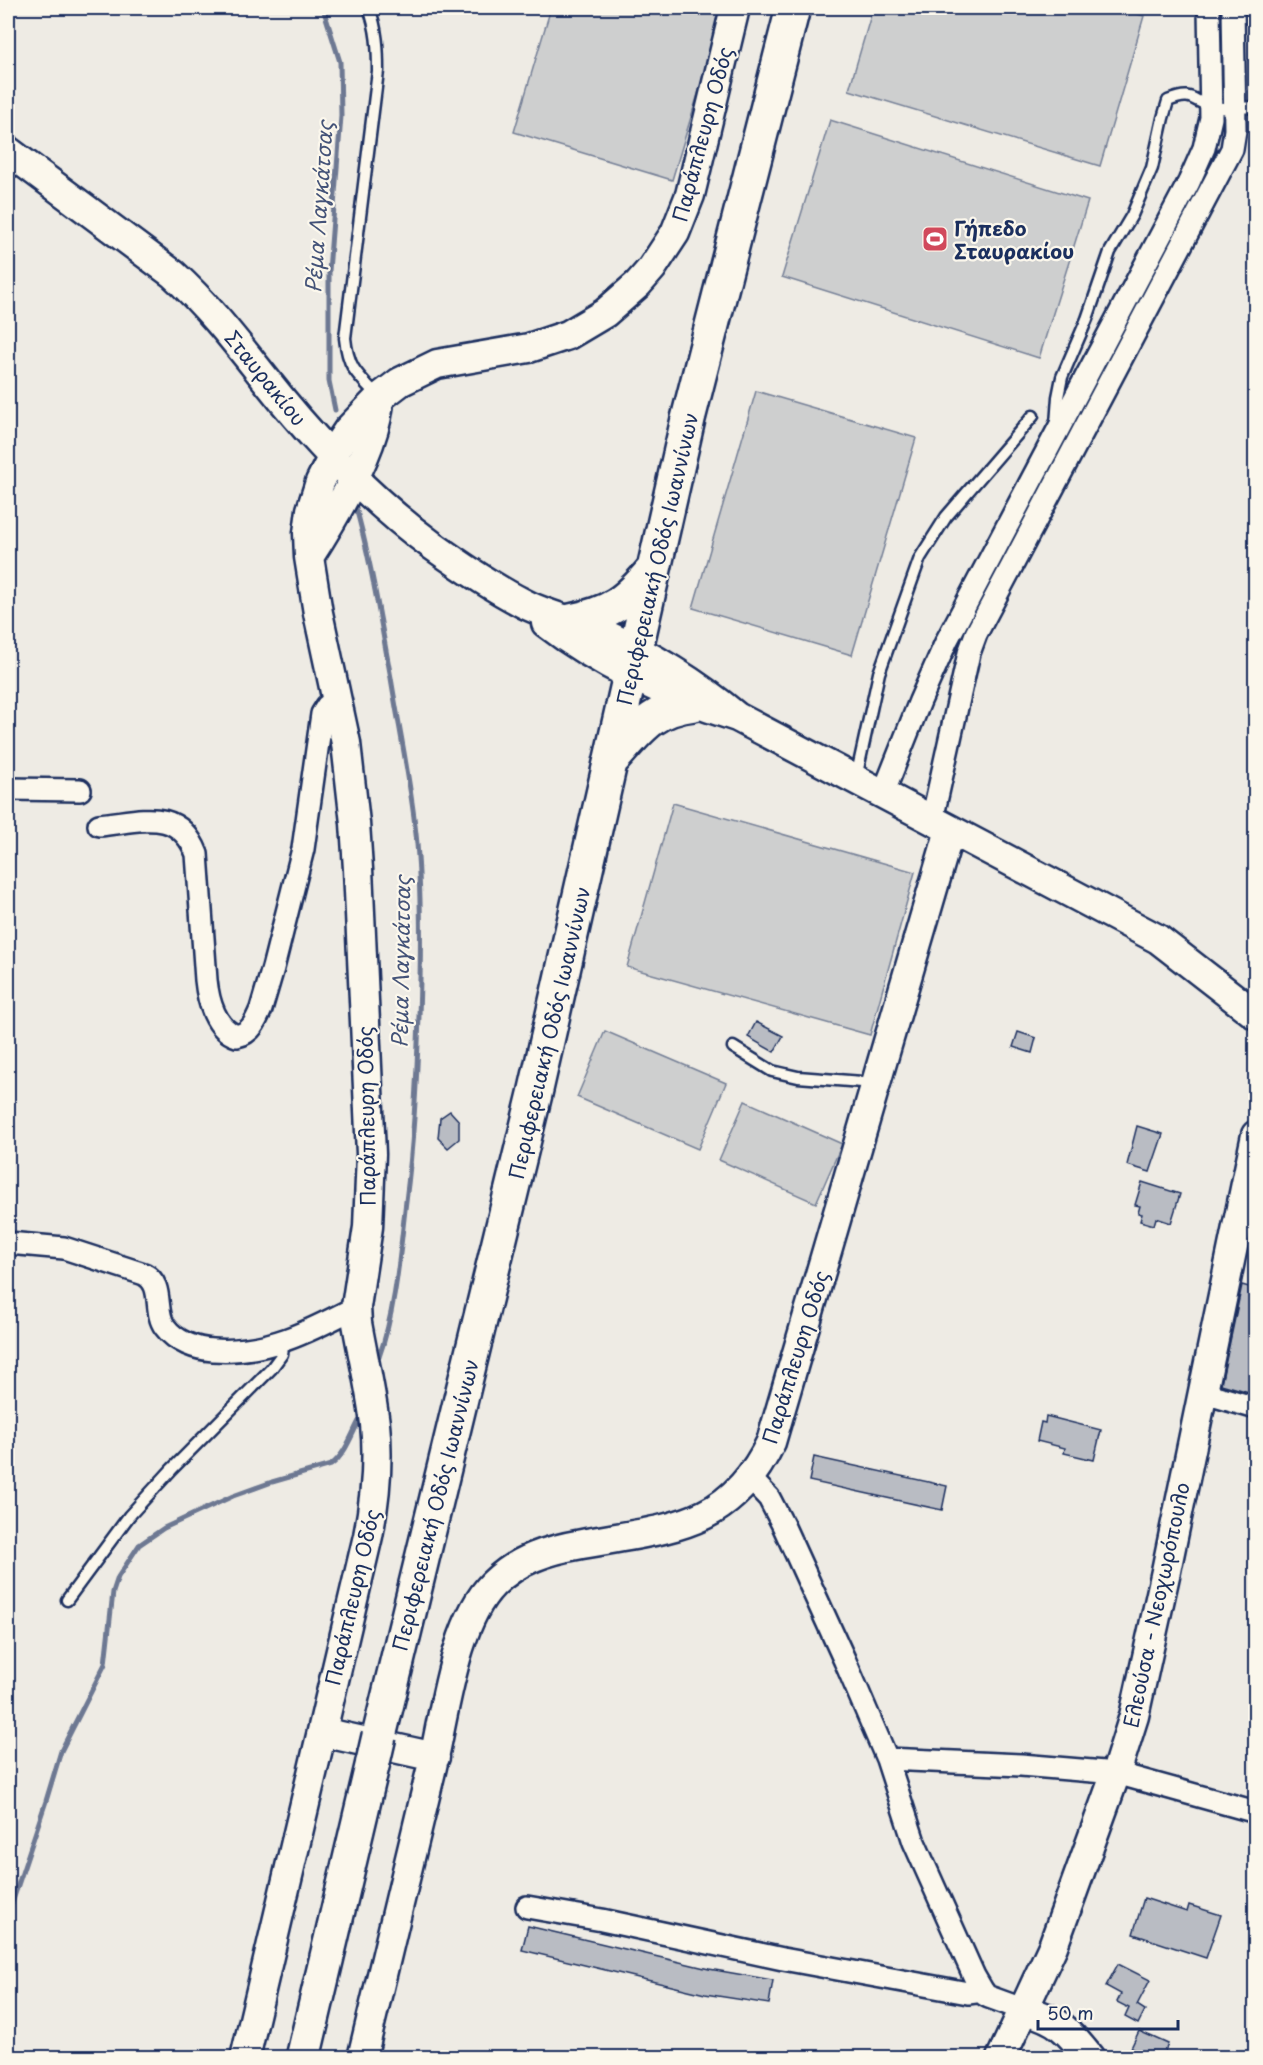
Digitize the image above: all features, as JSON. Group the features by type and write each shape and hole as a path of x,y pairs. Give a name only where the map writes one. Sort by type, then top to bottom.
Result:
{"highway":[{"name":"Περιφερειακή Οδός Ιωαννίνων","path":"303,2058 530,1118 612,760 652,571 725,269 793,8"},
{"path":"571,621 610,610 624,600 652,571"},
{"path":"612,760 651,719 677,706 694,704"}],"street":[{"name":"Παράπλευρη Οδός","path":"245,2058 368,1536 374,1500 376,1454 375,1426 356,1307 368,1227 371,1154 355,823 346,743 320,624 309,557 308,533 311,510 332,455 348,429 379,398 400,382 437,364 529,348 568,335 605,314 652,268 670,240 690,195 735,8"},
{"path":"883,794 920,700 947,640 1189,182 1209,135 1212,107 1209,8"},
{"path":"941,825 972,643 1229,158 1234,140 1233,8"},
{"name":"Σταυρακίου","path":"8,151 173,274 194,293 223,324 283,401 380,504 432,546 524,604"},
{"path":"309,557 332,519 373,434 379,411 379,398"},
{"path":"524,604 569,639 693,682 737,717 1158,939 1256,1015"},
{"path":"524,604 603,633 633,662 694,704 737,717"},
{"path":"99,825 161,820 182,829 191,839 197,854 209,1000 217,1019 229,1033 237,1036 244,1034 253,1025 261,1009 295,883 307,828 322,714 327,706 337,699"},
{"path":"8,789 80,790"},
{"name":"Παράπλευρη Οδός","path":"362,2058 435,1757 456,1655 472,1614 484,1593 505,1573 521,1562 552,1551 663,1530 697,1520 722,1506 750,1478 764,1456 779,1418 876,1083 941,825"},
{"name":"Ελεούσα - Νεοχωρόπουλο","path":"1001,2058 1053,1946 1116,1773 1134,1716 1201,1392 1253,1164 1256,1136"},
{"path":"8,1243 64,1248 149,1276 156,1289 165,1328 184,1342 203,1349 237,1351 284,1342 309,1332 356,1307"},
{"path":"1201,1392 1256,1408"},
{"path":"750,1478 769,1498 783,1525 887,1759 914,1842 956,1937 983,1991 989,1997 1047,2017 1063,2027 1090,2058"},
{"path":"321,1732 435,1757"},
{"path":"887,1759 1021,1765 1116,1773 1256,1812"},
{"path":"527,1907 602,1920 783,1959 968,1993 983,1991"}],"lane":[{"path":"369,8 378,41 378,71 345,338 347,355 352,368 379,398"},
{"path":"1055,433 1062,377 1087,319 1110,252 1132,215 1152,168 1168,101 1180,96 1192,96 1212,107 1256,107"},
{"path":"855,780 879,673 920,558 946,518 1033,417"},
{"path":"733,1047 772,1071 798,1077 876,1083"},
{"path":"67,1600 129,1516 271,1369 282,1354 284,1342"}],"shaded area":[{"path":"551,8 724,8 672,180 514,132"},
{"name":"Γήπεδο Σταυρακίου","path":"873,8 1117,8 1144,16 1100,166 849,90"},
{"name":"Γήπεδο Σταυρακίου","path":"830,120 1088,201 1039,358 782,277"},
{"path":"756,391 916,438 852,655 693,608"},
{"path":"673,803 915,872 870,1035 627,967"},
{"path":"605,1031 726,1083 698,1149 577,1097"},
{"path":"745,1101 842,1144 816,1203 719,1160"}],"building":[{"path":"756,1022 783,1036 774,1052 748,1037"},
{"path":"1018,1032 1036,1038 1032,1053 1013,1047"},
{"path":"450,1111 459,1121 459,1139 448,1148 438,1138 440,1118"},
{"path":"1137,1126 1163,1134 1150,1172 1127,1165"},
{"path":"1142,1182 1180,1194 1171,1223 1156,1218 1154,1225 1140,1221 1142,1214 1138,1213 1140,1206 1135,1205"},
{"path":"1242,1285 1256,1289 1256,1394 1221,1384"},
{"path":"1046,1416 1101,1430 1094,1460 1064,1453 1065,1448 1037,1441 1041,1422 1045,1423"},
{"path":"814,1457 947,1486 942,1510 809,1481"},
{"path":"1144,1898 1187,1912 1189,1905 1221,1915 1206,1958 1133,1934"},
{"path":"528,1926 709,1969 773,1980 769,2004 705,1994 522,1950"},
{"path":"1118,1964 1150,1980 1137,2005 1145,2010 1138,2024 1125,2017 1129,2008 1117,2002 1121,1994 1106,1986"},
{"path":"1139,2031 1168,2044 1162,2058 1151,2058 1131,2048"}],"waterway":[{"name":"Ρέμα Λαγκάτσας","path":"323,8 340,62 341,116 329,271 329,381 335,410"},
{"name":"Ρέμα Λαγκάτσας","path":"354,501 375,589 409,781 419,865 420,973 415,1109 397,1280 390,1319 379,1357"},
{"name":"Ρέμα Λαγκάτσας","path":"8,1915 61,1751 105,1664 113,1592 118,1577 139,1545 164,1528 233,1496 331,1465 344,1451 359,1421"}],"place":[{"name":"Γήπεδο Σταυρακίου","path":"935,239"}]}
